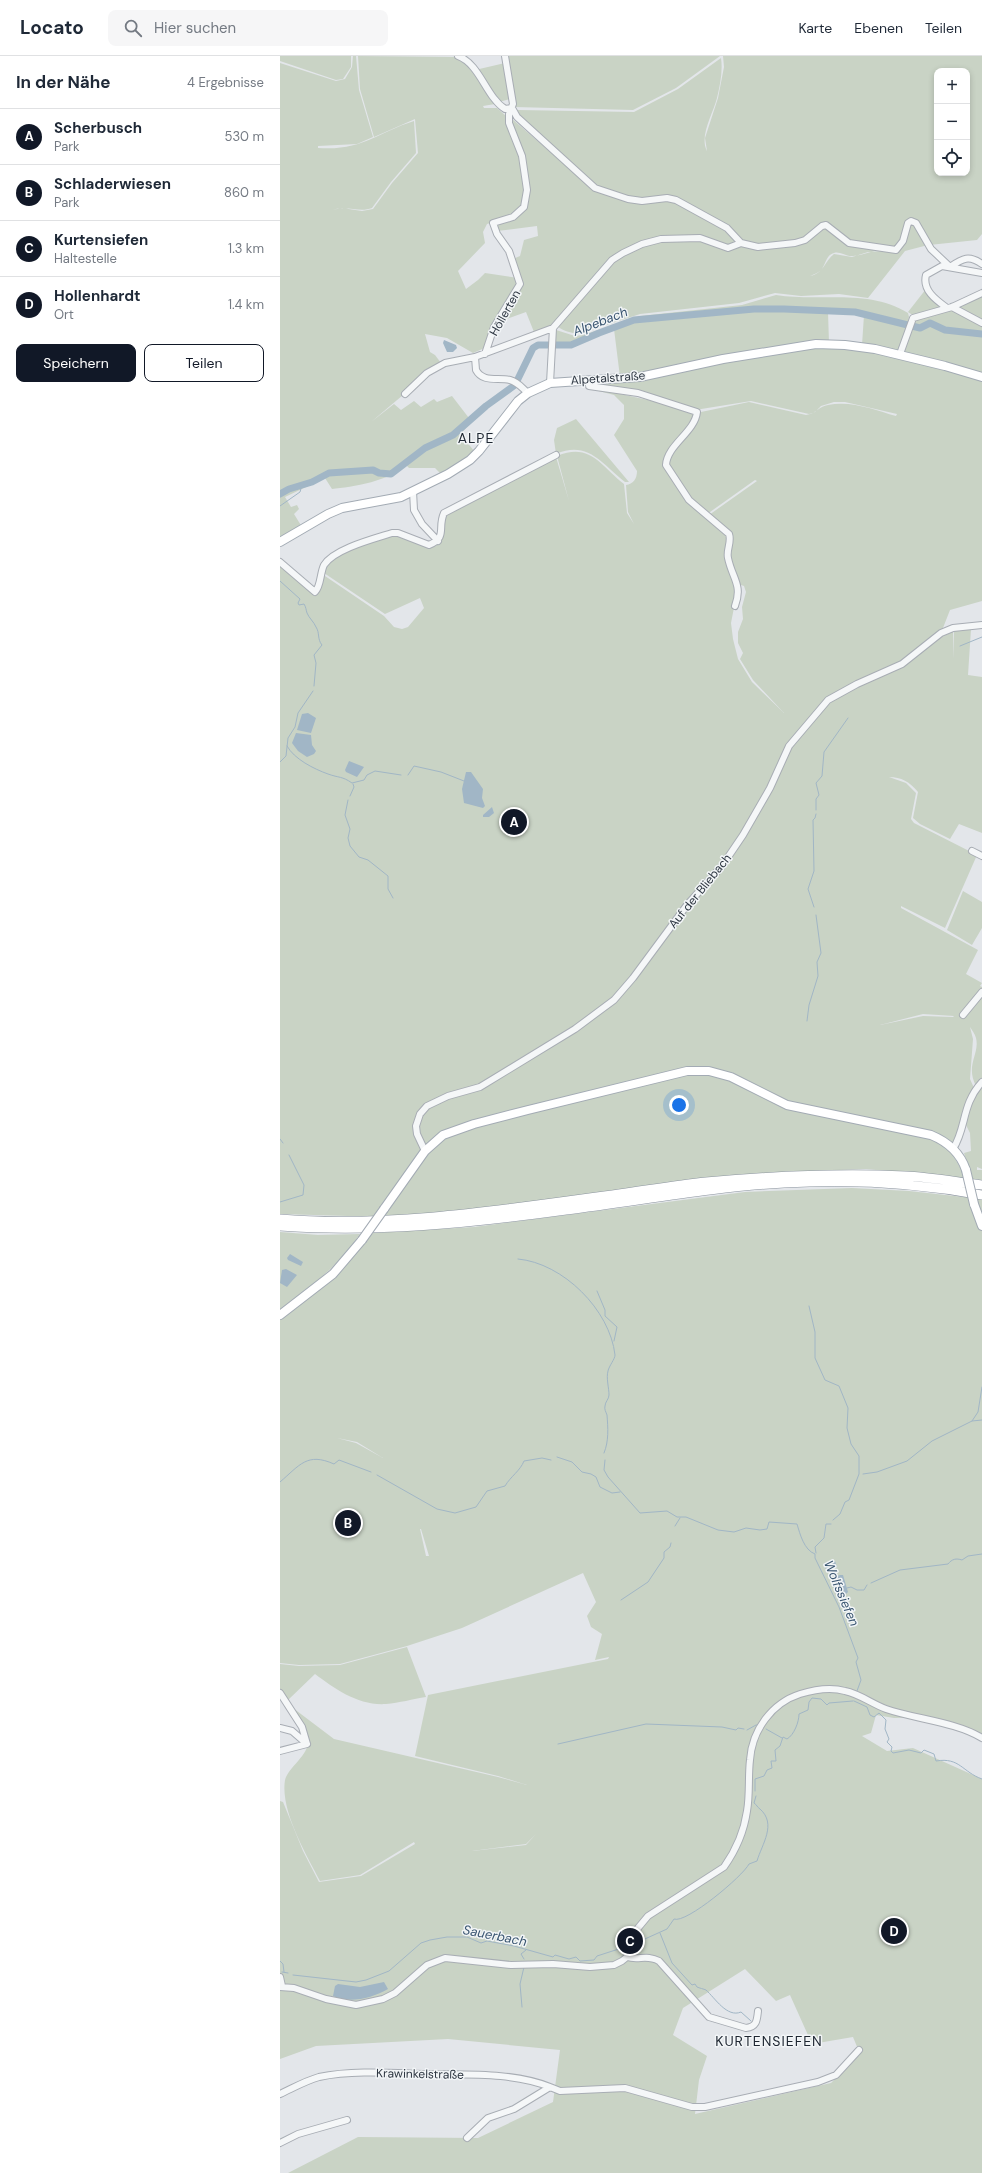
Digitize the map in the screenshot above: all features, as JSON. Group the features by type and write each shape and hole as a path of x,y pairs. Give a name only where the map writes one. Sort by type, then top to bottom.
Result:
{"highway":[{"path":"280,1219 304,1221 382,1219 473,1213 705,1182 784,1176 851,1174 906,1176 982,1185"},
{"path":"280,1226 383,1228 475,1221 706,1190 785,1183 907,1184 940,1187 982,1195"}],"main road":[{"name":"Alpetalstraße","path":"280,542 328,514 342,508 389,500 413,491 470,460 483,446 513,407 528,393 550,383 640,377 723,359 816,344 852,346 900,354 971,372 982,377"},
{"path":"280,1315 333,1274 362,1240 425,1150 443,1135 474,1124 687,1071 709,1071 731,1077 787,1105 923,1133 942,1140 953,1149 960,1158 966,1170 974,1204 982,1226"}],"street":[{"path":"458,56 475,71 499,105 505,109 512,108"},
{"path":"505,56 512,108 517,117 595,188 628,199 642,201 667,198 676,200 727,228 741,243 758,247 795,243 805,240 822,226 826,225 849,243 896,250 903,241 908,223 911,221 916,223 931,249 950,267"},
{"name":"Höllerten","path":"485,354 494,327 520,284 509,251 497,234 494,223 513,217 524,206 525,201 527,183 522,156 509,123 509,114 512,108"},
{"path":"405,394 427,373 445,363 485,354 553,328 612,260 633,247 661,239 686,238 700,238 728,248 741,243"},
{"path":"950,267 963,258 970,257 982,264"},
{"path":"982,273 971,273 950,267 936,268 925,277 925,284 930,294 949,307 982,323"},
{"path":"900,354 910,321 913,318 949,307 982,293"},
{"path":"550,383 550,350 553,328"},
{"path":"475,357 476,370 483,378 516,382 528,393"},
{"path":"590,380 589,386 638,393 697,412 694,422 668,458 666,465 689,500 729,534 731,540 728,558 738,588 735,606"},
{"path":"280,562 315,592 326,562 345,550 392,533 398,533 429,545 438,542 441,536 441,518 444,513 556,455"},
{"path":"413,491 414,510 422,524 438,542"},
{"name":"Auf der Bliebach","path":"425,1150 416,1126 420,1114 427,1106 448,1096 480,1087 575,1029 614,1000 642,967 687,905 722,866 743,835 770,788 789,746 828,700 857,684 902,664 941,633 953,628 982,624"},
{"path":"972,851 982,856"},
{"path":"962,1015 982,992"},
{"path":"953,1149 957,1142 969,1102 982,1082"},
{"path":"280,1977 281,1986 340,2002 363,2004 383,2000 396,1993 409,1984 427,1965 445,1958 511,1965 553,1964 590,1968 614,1965 622,1962 627,1957 642,1922 724,1866 731,1857 741,1836 746,1815 750,1758 758,1733 771,1711 791,1697 823,1690 846,1691 887,1709 935,1722 982,1738"},
{"path":"280,1693 302,1727 307,1744"},
{"path":"280,1728 292,1731 307,1744"},
{"path":"280,1751 307,1744"},
{"path":"627,1957 632,1958 650,1956 659,1961 709,2017 746,2028 751,2027 756,2023 758,2011"},
{"path":"467,2138 488,2118 514,2109 550,2087 560,2091 625,2088 692,2107 705,2108 818,2082 836,2075 859,2050"},
{"name":"Krawinkelstraße","path":"280,2094 310,2080 331,2075 358,2074 498,2076 541,2083 550,2087"},
{"path":"280,2143 298,2134 347,2120"}],"green space":[{"path":"280,56 351,56 351,67 343,79 336,80 280,61"},
{"path":"353,56 356,56 359,90 373,137 357,144 318,146 318,148 347,147 358,144 414,121 416,153 391,182 372,208 363,210 344,208 362,211 373,209 392,183 418,153 415,119 374,137 360,89 358,56 458,57 469,66 495,102 495,104 483,106 484,108 497,108 506,116 525,173 523,206 513,216 487,224 483,232 485,243 458,271 466,289 485,273 518,278 519,284 487,347 473,353 447,338 425,334 430,352 435,355 441,363 371,422 394,404 401,410 414,401 421,407 434,399 437,402 452,396 472,422 460,434 475,452 442,475 435,468 409,468 405,464 399,470 382,479 350,487 332,489 325,478 285,497 291,507 297,505 299,509 294,514 302,527 280,540 280,63 336,81 345,79 352,67"},
{"path":"506,56 720,56 676,88 633,110 514,107"},
{"path":"723,56 982,56 982,234 977,240 929,245 917,223 911,221 908,223 912,222 916,224 928,245 905,251 868,298 839,294 801,296 775,293 739,303 640,314 579,334 567,332 559,328 557,326 596,279 619,258 631,250 651,242 671,240 704,241 729,249 743,246 743,244 739,237 728,228 677,198 667,196 642,200 595,187 518,117 518,110 634,112 678,89 721,58 722,63 719,88 705,137 718,98 724,67","holes":["908,223 904,241 896,250 871,252 890,248 896,249 902,241","841,253 851,256 857,255 852,257 834,254 821,269 831,254"]},
{"path":"505,63 510,99 499,102 475,70"},
{"path":"511,118 586,183 628,201 667,199 676,201 726,229 736,241 728,246 684,236 619,253 551,326 534,332 526,312 498,322 520,288 513,259 520,256 524,240 538,236 537,226 497,231 497,224 525,207 528,190"},
{"path":"926,289 943,307 914,316 908,312"},
{"path":"776,295 793,297 860,298 893,305 908,313 909,317 901,348 897,351 862,345 864,315 828,312 829,343 620,377 614,329 573,344 552,348 556,330 575,336 583,335 640,316 742,305"},
{"path":"982,295 982,320 958,309 957,306"},
{"path":"953,308 982,325 982,375 908,354 904,351 912,321"},
{"path":"813,347 846,348 891,355 972,375 982,380 982,601 950,610 941,633 931,640 933,642 953,631 953,659 954,631 971,629 968,675 982,677 982,833 959,824 950,839 920,824 913,818 918,792 912,785 905,781 889,777 906,783 916,793 911,819 914,823 977,855 945,928 901,906 901,908 978,950 966,974 982,983 980,986 982,987 982,1079 976,1086 973,1079 972,1066 977,1044 976,1037 970,1027 973,1039 970,1079 974,1088 968,1100 951,1152 961,1169 964,1178 866,1169 785,1172 704,1179 474,1210 382,1217 280,1214 280,564 310,590 319,588 321,577 325,576 384,616 394,627 402,629 408,627 424,608 420,598 385,614 324,573 325,566 340,554 352,548 391,533 426,545 438,543 443,535 444,516 556,457 569,501 557,456 568,452 578,452 594,458 624,484 627,513 634,524 628,512 626,485 631,484 634,481 637,471 614,435 624,419 624,405 614,395 595,390 596,388 615,391 616,393 666,404 693,413 693,417 663,463 696,509 728,534 729,540 726,555 738,587 731,623 738,659 752,682 784,713 753,680 740,659 743,653 738,643 738,632 743,619 742,607 746,592 744,586 738,584 729,560 732,542 729,531 709,515 757,481 755,480 710,512 704,513 688,496 671,474 667,461 701,412 749,402 806,415 813,413 809,414 751,401 695,410 644,394 592,384 593,382 636,380 733,359","holes":["834,402 845,402 862,406 837,404 825,406 816,411 821,406","865,407 897,414 896,416","837,693 839,696 823,709 819,708 828,698","923,1014 954,1016 923,1016 880,1025"]},
{"path":"576,419 629,482 625,482 594,456 586,452 567,450 556,454 554,440 557,428"},
{"path":"963,891 982,902 982,928 972,945 947,930"},
{"path":"982,1085 982,1169 977,1167 977,1170 982,1170 982,1180 972,1179 964,1153 971,1151 970,1133 965,1123 969,1108"},
{"path":"852,1188 909,1191 982,1199 982,1735 931,1717 894,1718 876,1715 871,1733 862,1736 887,1751 913,1748 982,1779 982,2173 288,2173 358,2137 478,2138 553,2102 560,2050 448,2039 316,2046 280,2059 280,1801 283,1802 293,1827 286,1805 284,1792 285,1780 287,1775 304,1754 308,1744 289,1705 334,1739 527,1785 498,1776 415,1756 428,1695 608,1659 609,1657 595,1660 602,1634 591,1627 587,1616 596,1602 583,1573 462,1628 407,1646 340,1664 299,1665 280,1663 280,1317 340,1267 373,1233 474,1227 745,1192","holes":["337,1438 357,1442 383,1458 356,1443","421,1529 429,1556 426,1556","536,1834 526,1845 472,1851 526,1844","297,1837 320,1881 360,1875 414,1842 415,1844 361,1876 319,1882 303,1851","745,1969 776,2001 790,1995 812,2044 853,2037 860,2054 831,2083 695,2114 699,2080 707,2056 673,2035 683,2008"]},
{"path":"280,1232 318,1235 360,1234 352,1246 333,1266 313,1285 280,1311"},
{"path":"407,1647 426,1697 386,1704 366,1702 339,1691 315,1674 287,1701 280,1692 280,1664 299,1666 340,1665"}],"water":[{"path":"444,340 456,345 457,348 453,352 447,352 443,343"},
{"path":"308,713 316,718 311,733 297,730 302,714"},
{"path":"296,733 311,735 312,745 316,751 314,754 307,757 298,751 292,743"},
{"path":"349,761 364,767 357,777 346,772 345,770"},
{"path":"466,772 471,772 483,789 482,798 485,806 483,808 464,803 462,789"},
{"path":"492,807 494,813 489,817 483,817 483,815"},
{"path":"290,1254 303,1262 301,1266 288,1260 287,1258"},
{"path":"286,1269 297,1275 287,1287 280,1283 282,1270"},
{"path":"835,1561 837,1567 828,1571 826,1570 824,1563"},
{"path":"843,1575 848,1592 844,1596 837,1597 831,1580 832,1578"},
{"path":"384,1982 388,1989 361,1999 347,2000 333,1996 335,1986 338,1984 360,1987"}],"waterway":[{"name":"Alpebach","path":"280,494 289,489 312,482 329,473 373,470 379,473 391,474 425,448 453,435 486,406 515,385 533,348 538,345 571,345 634,320 754,309 784,309 855,312 920,328 930,323 945,330 982,334"},
{"path":"280,506 300,492 302,485"},
{"path":"280,581 300,599 298,603 299,605 304,604 308,615 317,629 322,645 314,655 316,663 314,686"},
{"path":"960,646 982,637"},
{"path":"280,762 286,756 288,738 295,727 298,713 313,691"},
{"path":"816,810 816,799 819,795 816,783 822,776 824,752 848,718"},
{"path":"287,746 294,755 311,766 328,774 346,779 352,783 364,780 367,775 375,771 401,775"},
{"path":"408,775 414,766 441,772 464,781"},
{"path":"350,796 354,787 353,784"},
{"path":"348,800 345,815 350,829 348,838 350,846 359,857 368,860 388,876 388,889 393,898"},
{"path":"814,907 808,889 814,871 813,820 816,814"},
{"path":"807,1021 809,1005 818,976 817,962 821,953 816,915"},
{"path":"280,1139 283,1143"},
{"path":"280,1202 303,1195 304,1185 289,1155"},
{"name":"Wolfssiefen","path":"518,1259 535,1262 551,1269 567,1279 582,1292 594,1306 604,1322 611,1338 615,1355 607,1374 609,1395 605,1408 608,1434 604,1453"},
{"path":"597,1291 605,1310 605,1316 617,1327 614,1341"},
{"path":"809,1306 815,1332 815,1358 825,1380 839,1386 848,1408 847,1428 851,1444 859,1456 859,1474 849,1500 845,1502 840,1514 833,1520"},
{"path":"972,1421 978,1412 982,1387"},
{"path":"863,1474 877,1472 907,1461 932,1441 972,1421 982,1420"},
{"path":"557,1457 572,1462 582,1472 596,1477 600,1487 612,1493 620,1492"},
{"path":"377,1475 437,1509 455,1513 476,1507 487,1491 505,1486 524,1461 542,1458 551,1460"},
{"path":"280,1482 304,1462 317,1459 334,1464 339,1460 371,1472"},
{"name":"Wolfssiefen","path":"605,1460 604,1470 608,1477 640,1513 667,1511 677,1517 686,1517 718,1530 734,1532 746,1528 760,1530 767,1529 769,1522 797,1524 805,1545 815,1554 815,1558 839,1607 858,1658 856,1662 861,1680 857,1691"},
{"path":"675,1526 680,1518"},
{"path":"816,1553 815,1547 824,1538 826,1524 831,1524"},
{"path":"621,1600 648,1582 664,1558 664,1552 670,1547 671,1543"},
{"path":"871,1583 900,1570 948,1564 954,1559 962,1560 968,1556 982,1554"},
{"path":"847,1588 851,1587 857,1590 864,1590 867,1585"},
{"name":"Sauerbach","path":"755,1791 755,1779 764,1776 767,1770 772,1768 771,1761 776,1761 775,1750 780,1746 783,1737 787,1739 792,1735 797,1724 799,1714 808,1710 809,1702 812,1698 821,1699 827,1705 829,1703 853,1701"},
{"path":"854,1701 867,1707 870,1715 874,1717 879,1713 886,1720 885,1729 889,1739 887,1742 892,1747 891,1751 893,1753 909,1750 921,1753 924,1750 934,1754 936,1761 944,1760 956,1763 982,1779"},
{"path":"558,1744 646,1724 722,1727 736,1730 738,1728 744,1729"},
{"path":"747,1730 759,1725"},
{"path":"766,1729 782,1738"},
{"name":"Sauerbach","path":"636,1943 667,1929 674,1919 680,1919 701,1907 726,1888 745,1870 749,1864 757,1861 765,1841 768,1828 765,1815 754,1803 756,1796"},
{"path":"660,1933 672,1963 692,1985 695,1984 697,1987 706,1990 726,2010 736,2013 741,2012 751,2021"},
{"name":"Sauerbach","path":"293,1975 356,1982 366,1980 389,1971 421,1943 447,1937 467,1937 481,1943 487,1941 514,1946 553,1957 555,1955 569,1959 576,1957 580,1961 594,1960 597,1956 628,1946"},
{"path":"524,1959 521,1954 526,1950"},
{"path":"280,1961 283,1964 284,1972"},
{"path":"522,2007 520,1984 524,1967"},
{"name":"Sauerbach","path":"282,1972 288,1973"}],"place":[{"name":"Scherbusch","path":"514,822"},
{"name":"Schladerwiesen","path":"348,1523"},
{"name":"Hollenhardt","path":"894,1931"},
{"name":"Kurtensiefen","path":"630,1941"}],"district":[{"name":"ALPE","path":"476,438"},
{"name":"KURTENSIEFEN","path":"769,2041"}]}
